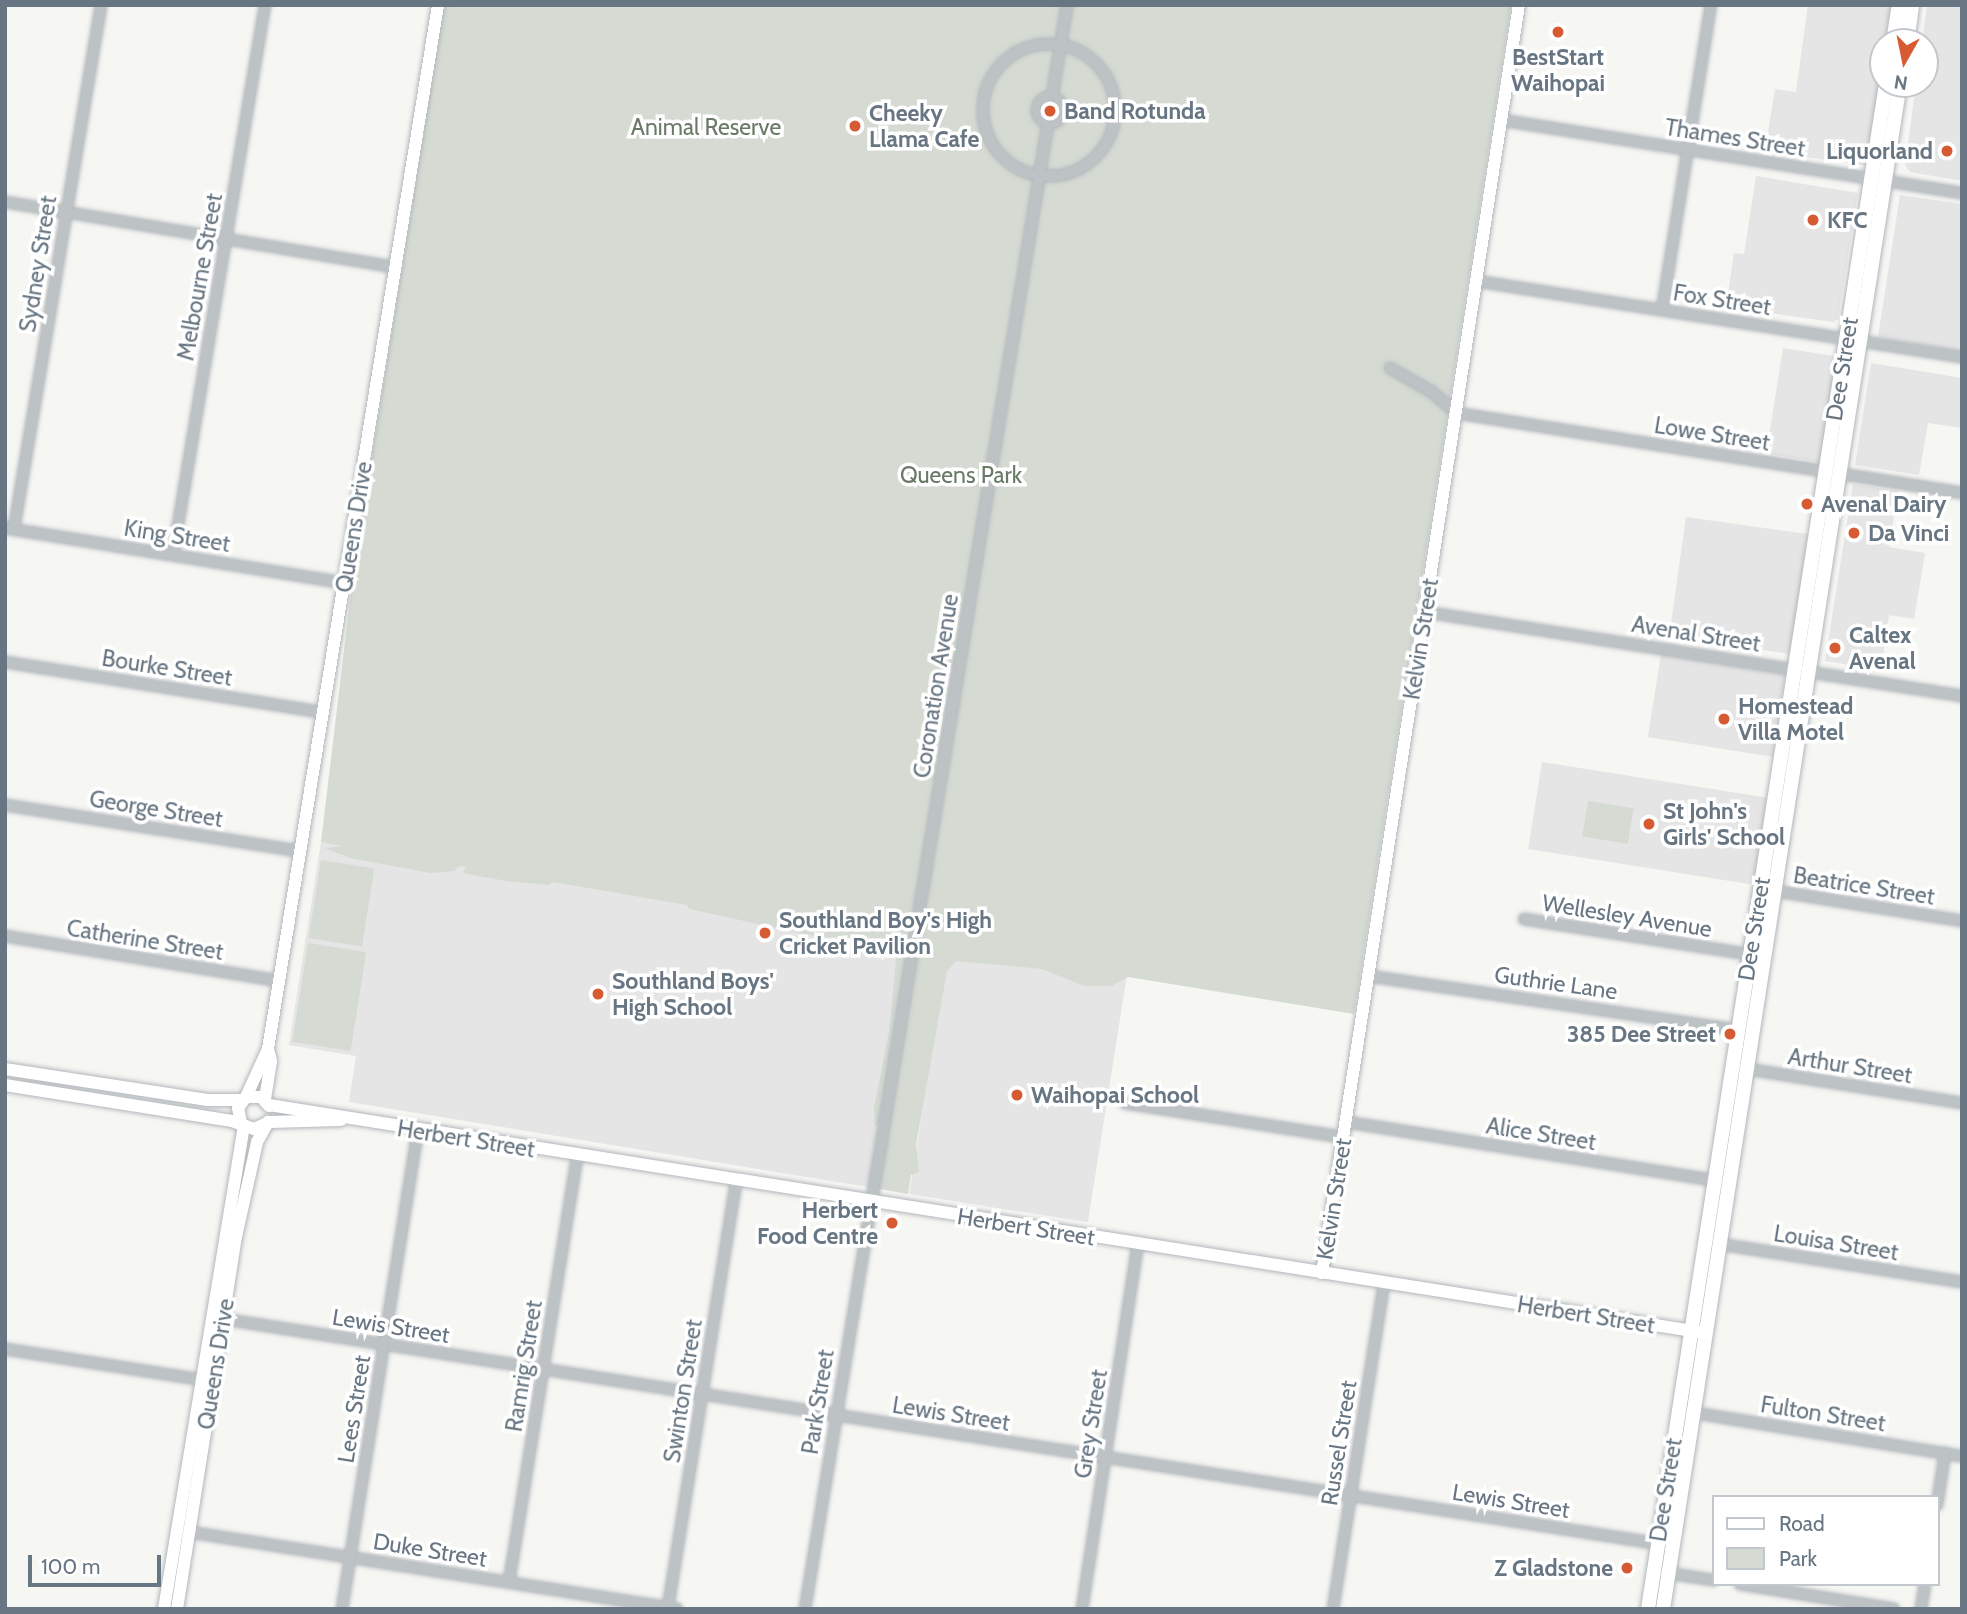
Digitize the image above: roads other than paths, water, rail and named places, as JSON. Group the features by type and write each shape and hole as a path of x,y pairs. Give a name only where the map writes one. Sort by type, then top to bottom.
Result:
{"main road":[{"name":"Queens Drive","path":"244,1099 268,1049 393,267 438,5"},
{"name":"Kelvin Street","path":"1322,1273 1519,5"},
{"path":"1895,28 1899,5"},
{"path":"1909,28 1912,5"},
{"name":"Dee Street","path":"1663,1609 1661,1572 1665,1544 1854,340 1878,180 1885,98"},
{"name":"Dee Street","path":"1878,180 1897,98"},
{"name":"Dee Street","path":"1740,1068 1739,1030 1757,956"},
{"name":"Queens Drive","path":"267,1102 271,1061 268,1049"},
{"name":"Herbert Street","path":"5,1069 208,1100 244,1099 267,1102 346,1120 1698,1332"},
{"path":"36,1089 39,1074"},
{"name":"Herbert Street","path":"5,1084 259,1129 268,1122 346,1120"},
{"path":"242,1124 237,1112 244,1099"},
{"path":"267,1102 268,1122"},
{"name":"Queens Drive","path":"207,1381 223,1319 250,1169 268,1122"},
{"name":"Queens Drive","path":"164,1609 183,1531 207,1381 242,1124"},
{"name":"Queens Drive","path":"177,1609 183,1531"},
{"name":"Dee Street","path":"1648,1609 1661,1572"}],"street":[{"name":"Sydney Street","path":"9,528 67,212 101,5"},
{"name":"Melbourne Street","path":"173,555 265,5"},
{"path":"1052,97 1040,100 1036,108 1040,120 1048,123 1060,118 1063,110 1052,97 1067,5"},
{"path":"1662,310 1711,5"},
{"path":"1061,44 1079,50 1106,75 1113,92 1113,129 1105,146 1084,166 1058,176 1039,176 1009,163 997,152 983,122 982,105 991,76 1013,54 1028,46 1061,44"},
{"name":"Thames Street","path":"1501,120 1962,193"},
{"name":"Coronation Avenue","path":"869,1202 1048,123"},
{"path":"5,202 393,267"},
{"name":"Fox Street","path":"1476,281 1962,357"},
{"path":"1390,368 1432,392 1456,413"},
{"name":"Lowe Street","path":"1456,413 1962,493"},
{"name":"King Street","path":"9,528 343,583"},
{"name":"Avenal Street","path":"1425,612 1962,696"},
{"name":"Bourke Street","path":"5,662 322,712"},
{"name":"George Street","path":"5,805 300,851"},
{"name":"Beatrice Street","path":"1768,890 1962,921"},
{"name":"Wellesley Avenue","path":"1524,919 1757,956"},
{"name":"Catherine Street","path":"5,936 279,981"},
{"name":"Guthrie Lane","path":"1368,976 1739,1030"},
{"name":"Arthur Street","path":"1740,1068 1962,1103"},
{"path":"1125,1103 1343,1137"},
{"name":"Alice Street","path":"1346,1122 1722,1182"},
{"name":"Lees Street","path":"342,1609 418,1131"},
{"name":"Ramrig Street","path":"509,1582 577,1156"},
{"name":"Swinton Street","path":"672,1608 736,1181"},
{"name":"Park Street","path":"805,1609 869,1202"},
{"name":"Louisa Street","path":"1712,1243 1962,1282"},
{"name":"Grey Street","path":"1082,1609 1138,1244"},
{"name":"Russel Street","path":"1333,1609 1384,1283"},
{"name":"Lewis Street","path":"223,1319 1665,1544"},
{"path":"5,1349 207,1381"},
{"name":"Fulton Street","path":"1686,1412 1962,1456"},
{"path":"1939,1495 1945,1453"},
{"name":"Duke Street","path":"183,1531 672,1608"},
{"path":"1661,1572 1712,1580"},
{"path":"1752,1586 1894,1609"},
{"path":"1921,1609 1925,1586"}],"place":[{"name":"BestStart Waihopai","path":"1558,32"},
{"name":"Band Rotunda","path":"1050,111"},
{"name":"Cheeky Llama Cafe","path":"855,126"},
{"name":"Liquorland","path":"1947,151"},
{"name":"KFC","path":"1813,220"},
{"name":"Avenal Dairy","path":"1807,504"},
{"name":"Da Vinci","path":"1854,533"},
{"name":"Caltex Avenal","path":"1835,648"},
{"name":"Homestead Villa Motel","path":"1724,719"},
{"name":"St John's Girls' School","path":"1649,824"},
{"name":"Southland Boy's High Cricket Pavilion","path":"765,933"},
{"name":"Southland Boys' High School","path":"598,994"},
{"name":"385 Dee Street","path":"1730,1034"},
{"name":"Waihopai School","path":"1017,1095"},
{"name":"Herbert Food Centre","path":"892,1223"},
{"name":"Z Gladstone","path":"1627,1568"}],"park label":[{"name":"Animal Reserve","path":"706,127"},
{"name":"Queens Park","path":"961,475"}]}
